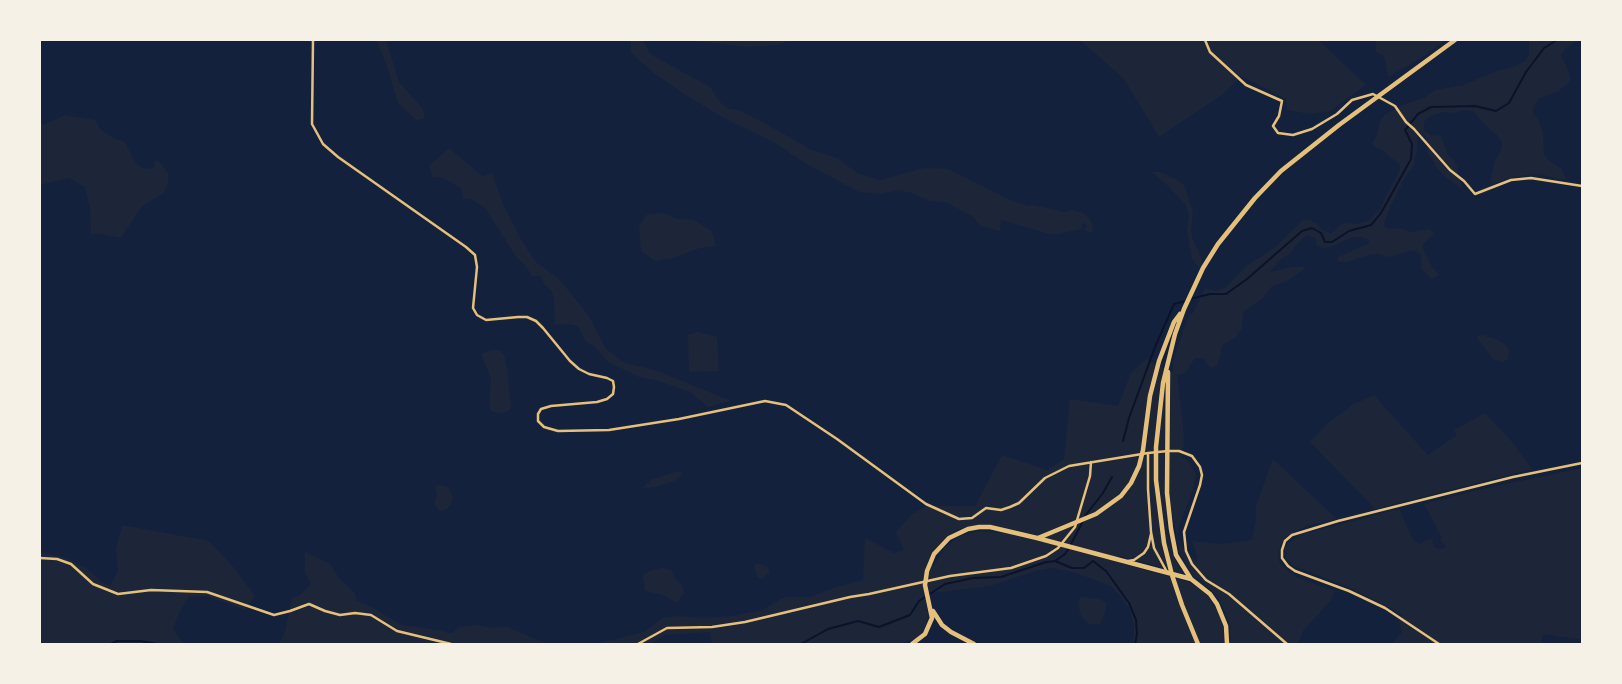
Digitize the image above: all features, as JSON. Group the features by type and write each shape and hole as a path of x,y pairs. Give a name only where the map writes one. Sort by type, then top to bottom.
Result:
{"main road":[{"path":"1198,644 1172,575 1164,543 1156,480 1158,415 1168,361 1184,309 1203,268 1218,244 1255,198 1281,171 1339,125 1455,40"},
{"path":"1037,538 1096,514 1121,496 1131,483 1139,466 1143,450 1149,406 1159,361 1174,322 1184,309"},
{"path":"1168,361 1167,493 1176,555 1191,579"},
{"path":"912,644 925,634 932,618 925,585 929,564 941,546 958,533 979,527 1001,529 1191,579 1201,586 1217,604 1226,626 1227,644"},
{"path":"930,606 936,617 951,632 974,644"}],"street":[{"path":"313,40 312,124 323,144 475,255 477,267 472,308 477,316 486,320 527,317 536,321 579,370 613,381 613,394 607,399 541,409 538,414 538,421 544,428 558,430 610,430 679,419 765,401 786,405 926,504 959,519 972,518 986,508 1001,510 1019,503 1045,478 1069,466 1148,453 1179,452 1192,456 1202,474 1184,532 1186,551 1189,558 1206,580 1229,594 1287,644"},
{"path":"1204,40 1210,52 1246,85 1282,101 1279,116 1273,126 1278,133 1293,135 1312,130 1337,114 1352,100 1373,94 1395,106 1406,122 1475,194 1511,180 1531,178 1582,186"},
{"path":"1148,453 1148,489 1154,548 1167,572"},
{"path":"638,644 667,628 712,628 745,622 950,576 1011,568 1046,556 1058,548 1075,528 1090,476 1091,462"},
{"path":"1439,644 1385,608 1349,591 1295,571 1282,558 1285,541 1292,535 1338,521 1513,477 1582,463"},
{"path":"1128,562 1140,557 1144,553 1148,547 1152,532"},
{"path":"40,558 57,559 71,564 92,584 118,594 151,590 207,592 274,615 309,604 340,615 370,614 397,632 451,644"}],"shaded area":[{"path":"376,40 386,40 399,82 422,108 425,115 423,119 416,120 398,103 385,60"},
{"path":"631,40 643,40 650,54 710,87 720,102 727,108 738,110 759,120 812,150 837,158 859,174 880,180 924,168 948,169 1010,200 1028,206 1033,205 1064,212 1072,210 1083,213 1090,219 1093,226 1092,233 1086,231 1085,223 1081,224 1082,229 1053,235 1001,220 1000,231 981,226 972,216 945,202 930,201 912,193 898,190 880,194 859,192 805,163 775,143 722,117 684,94 654,73 631,53"},
{"path":"687,40 789,40 779,45 747,47"},
{"path":"1080,40 1318,40 1366,85 1330,111 1310,114 1287,110 1286,99 1241,76 1223,94 1159,137 1124,79"},
{"path":"1376,40 1446,40 1418,60 1388,77 1384,56 1376,52"},
{"path":"1578,40 1567,47 1561,55 1570,75 1570,82 1557,92 1540,98 1533,107 1533,113 1539,121 1543,134 1544,154 1548,160 1561,168 1566,179 1540,174 1526,175 1508,178 1492,185 1490,182 1495,161 1502,148 1502,142 1498,136 1473,111 1444,112 1430,116 1424,122 1424,130 1431,135 1441,136 1448,155 1457,166 1460,182 1465,191 1443,175 1437,168 1428,154 1426,137 1419,131 1414,165 1406,176 1384,223 1385,228 1403,229 1411,232 1429,229 1434,233 1422,246 1432,267 1439,275 1432,279 1421,269 1422,261 1420,254 1414,250 1389,257 1378,254 1347,262 1338,261 1338,257 1368,244 1369,240 1363,237 1352,237 1324,248 1317,246 1315,238 1307,235 1270,272 1292,267 1305,267 1303,270 1285,282 1272,286 1263,298 1243,312 1242,329 1235,338 1222,345 1217,366 1210,368 1203,358 1195,358 1185,373 1177,375 1183,426 1184,444 1182,457 1190,463 1196,475 1193,490 1179,526 1178,537 1185,552 1197,562 1192,541 1220,544 1252,540 1256,519 1256,506 1273,459 1337,519 1306,526 1286,537 1281,544 1278,554 1279,561 1284,568 1296,577 1335,591 1331,600 1303,631 1298,644 1231,644 1230,625 1221,602 1204,582 1194,577 1180,554 1173,515 1166,516 1167,530 1173,556 1183,573 1119,556 1117,562 1190,582 1199,588 1208,596 1220,616 1224,644 1133,644 1134,626 1130,610 1120,595 1111,587 1098,581 1073,572 1052,568 1035,571 990,586 924,594 928,615 926,625 918,638 898,644 712,644 710,632 665,635 650,644 589,644 644,632 662,618 676,616 705,618 732,616 762,610 785,597 811,597 836,587 863,580 865,538 894,553 904,550 896,532 911,515 926,506 975,506 1002,455 1047,470 1064,459 1070,399 1118,406 1131,373 1146,359 1173,373 1173,361 1183,331 1205,288 1215,291 1225,288 1246,266 1273,249 1303,220 1310,220 1321,229 1330,233 1344,223 1356,224 1368,221 1379,211 1400,169 1400,165 1395,160 1372,144 1377,135 1380,120 1386,114 1405,104 1424,98 1435,90 1464,85 1525,61 1529,55 1529,41","holes":["979,524 1001,526 999,533 979,531 960,536 944,548 934,566 927,563 932,553 947,536 957,530"]},
{"path":"65,115 95,120 101,130 115,139 125,142 135,163 144,169 154,168 155,160 160,162 168,173 168,183 164,193 142,206 121,238 91,234 90,207 85,187 68,178 40,185 40,120 44,125"},
{"path":"449,148 482,176 492,173 504,206 523,243 536,262 559,279 589,316 606,349 625,363 658,371 731,401 708,407 690,392 656,380 639,377 608,362 595,347 586,342 578,326 555,325 554,299 551,290 544,284 541,276 532,276 525,265 517,258 485,208 471,199 463,199 462,189 441,177 433,177 429,166"},
{"path":"1152,172 1160,172 1175,179 1183,184 1187,192 1193,210 1192,237 1203,262 1199,268 1192,259 1187,229 1189,218 1186,205"},
{"path":"664,213 676,219 694,220 712,231 716,246 700,248 673,258 655,261 641,251 639,227 646,215"},
{"path":"697,332 717,337 719,371 689,372 688,335"},
{"path":"1483,335 1506,345 1509,350 1508,359 1503,362 1493,359 1477,338"},
{"path":"491,350 499,350 504,354 511,408 507,412 498,413 491,411 489,403 491,378 481,354"},
{"path":"1374,395 1428,455 1457,435 1454,430 1485,413 1513,443 1532,469 1375,509 1310,442 1328,423 1354,404"},
{"path":"1582,468 1582,640 1543,634 1541,644 1392,644 1402,632 1399,622 1402,615 1351,588 1294,566 1286,559 1285,548 1288,543 1300,535 1399,509 1413,539 1419,544 1434,537 1432,541 1435,547 1444,548 1446,546 1440,540 1442,538 1424,504 1478,490"},
{"path":"681,472 682,474 672,482 655,487 642,488 653,479"},
{"path":"435,486 448,487 453,499 447,509 440,511 434,504 437,494"},
{"path":"122,525 209,541 235,569 255,596 246,610 206,596 189,597 179,613 173,629 184,644 40,644 40,552 67,558 86,568 102,582 110,586 118,571 116,549"},
{"path":"305,552 330,564 339,578 355,593 356,600 402,625 448,633 453,633 458,627 477,625 493,628 508,627 546,644 279,644 285,632 292,598 300,595 311,584 305,572"},
{"path":"761,564 769,569 769,573 762,579 757,577 754,566"},
{"path":"663,568 671,570 675,579 682,585 684,593 677,603 663,595 645,591 643,575 649,571"},
{"path":"1080,598 1099,598 1106,603 1101,623 1098,625 1089,624 1081,616 1078,605"}],"waterway":[{"path":"1190,299 1210,294 1226,294 1247,279 1302,231 1312,228 1321,233 1325,242 1332,242 1349,231 1371,225 1381,213 1411,159 1412,144 1405,130 1418,114 1431,107 1475,106 1496,111 1509,103 1526,72 1544,48 1557,40"},
{"path":"1123,441 1129,418 1155,347 1174,304 1186,301"},
{"path":"1085,516 1103,493 1112,477"},
{"path":"801,644 828,629 858,621 879,627 910,615 919,601 945,584 973,578 1001,577 1046,562 1055,561 1065,554 1083,521"},
{"path":"1055,561 1072,568 1084,568 1093,561 1106,571 1129,603 1136,620 1137,634 1135,644"},
{"path":"111,644 117,641 141,641 157,644"}]}
